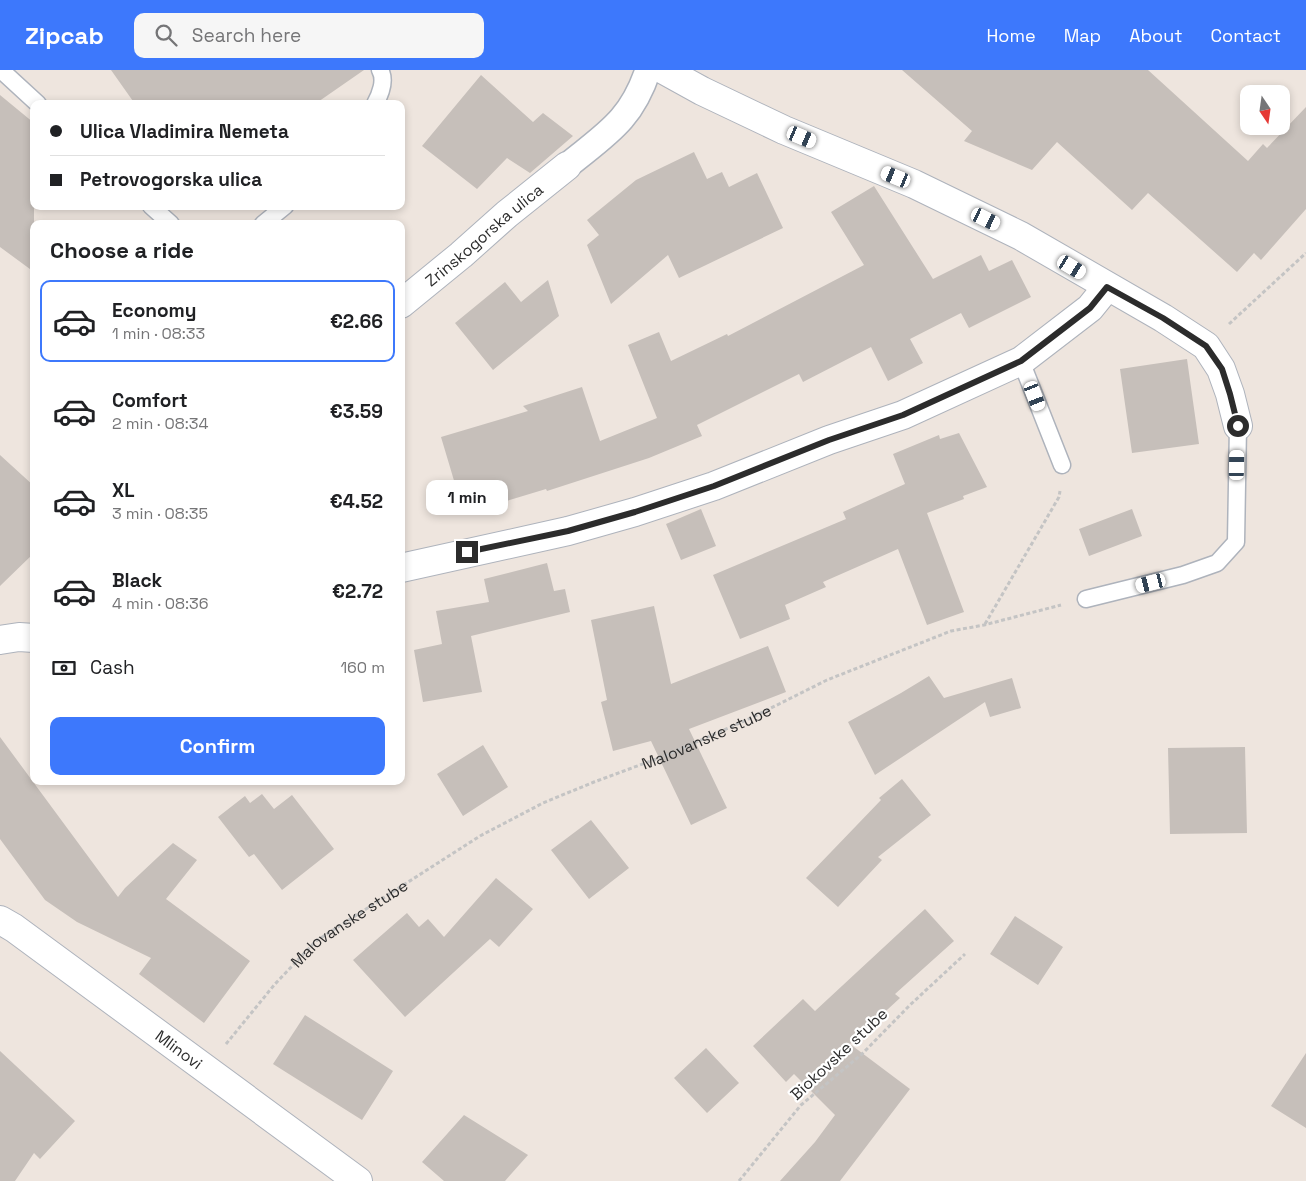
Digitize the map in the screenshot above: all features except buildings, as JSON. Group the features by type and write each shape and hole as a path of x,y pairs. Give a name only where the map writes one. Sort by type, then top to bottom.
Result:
{"street":[{"path":"567,166 615,128 639,96 648,70"},
{"path":"664,70 702,91 784,130 914,184 1021,236 1163,318 1206,346 1222,369 1238,426"},
{"name":"Zrinskogorska ulica","path":"405,301 567,166"},
{"path":"405,567 568,531 697,492 829,440 903,415 1021,361 1090,308 1107,287"},
{"path":"0,640 18,637 30,638"},
{"name":"Mlinovi","path":"0,920 14,928 358,1181"}],"lane":[{"path":"1,70 34,100"},
{"path":"377,100 381,94 383,74 380,70"},
{"path":"155,210 167,220"},
{"path":"268,220 280,210"},
{"path":"1021,361 1062,465"},
{"path":"1086,599 1183,575 1217,563 1236,542 1238,426"}],"path":[{"path":"1206,346 1306,253"},
{"path":"984,625 1059,497 1062,465"},
{"name":"Malovanske stube","path":"224,1047 275,984 316,941 480,836 543,803 667,755 751,718 827,680 951,631 984,625 1086,599"},
{"name":"Biokovske stube","path":"740,1181 801,1105 862,1054 910,1005 965,954"}],"route":[{"path":"467,552 568,531 635,512 714,486 829,440 903,415 1021,361 1090,308 1107,287 1163,318 1206,346 1222,369 1238,426"}]}
